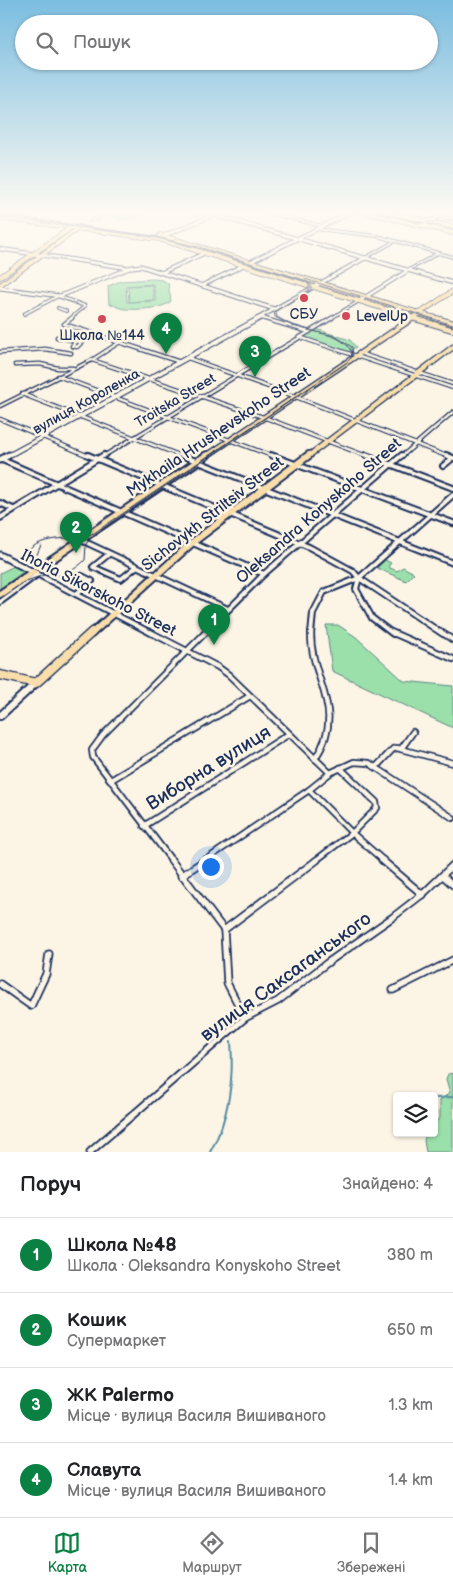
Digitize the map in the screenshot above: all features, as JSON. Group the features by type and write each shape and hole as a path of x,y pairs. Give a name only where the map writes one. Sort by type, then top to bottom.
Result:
{"main road":[{"path":"0,277 18,265"},
{"path":"0,286 28,265"},
{"path":"244,265 453,330"},
{"path":"261,265 453,323"},
{"name":"Mykhaila Hrushevskoho Street","path":"0,594 35,573 123,511 453,291"},
{"name":"Sichovykh Striltsiv Street","path":"36,683 154,575 193,542 453,347"},
{"path":"0,675 36,683"}],"street":[{"path":"115,265 130,267 144,266 274,309"},
{"path":"162,272 178,265"},
{"path":"203,286 244,265"},
{"name":"вулиця Короленка","path":"0,459 188,358 353,265"},
{"path":"390,265 453,283"},
{"name":"Troitska Street","path":"0,518 418,265"},
{"path":"24,314 58,296 130,267"},
{"path":"0,286 58,296 85,306 64,324 180,362"},
{"path":"58,308 66,311"},
{"path":"260,317 309,332"},
{"path":"57,337 76,341"},
{"path":"299,337 453,388"},
{"path":"0,406 92,360 120,342"},
{"path":"0,352 45,349 70,353"},
{"path":"188,358 294,396 453,458"},
{"path":"92,360 263,417 389,466 453,488"},
{"path":"15,365 40,364 58,368 75,368"},
{"path":"418,375 453,384"},
{"path":"58,376 453,523"},
{"path":"22,394 198,461 453,563"},
{"name":"Oleksandra Konyskoho Street","path":"224,930 181,876 93,757 92,750 96,743 264,574 453,412"},
{"path":"0,419 300,543 353,571 359,578 453,640"},
{"path":"443,466 453,458"},
{"path":"0,459 264,574"},
{"path":"316,759 326,742 329,706 314,663 310,634 314,615 324,592 359,578 453,495"},
{"path":"0,503 13,509"},
{"path":"81,540 228,609"},
{"path":"109,554 93,567 121,579 136,567"},
{"name":"Ihoria Sikorskoho Street","path":"0,555 218,667 330,773"},
{"name":"Mykhaila Hrushevskoho Street","path":"0,602 35,573"},
{"path":"76,594 92,581 82,576"},
{"path":"359,578 356,589 372,618 395,635 453,659"},
{"name":"Sichovykh Striltsiv Street","path":"0,716 36,683"},
{"path":"111,780 250,696"},
{"path":"401,749 413,732"},
{"name":"Виборна вулиця","path":"144,826 289,734"},
{"path":"376,767 393,749 401,749 453,763"},
{"path":"181,876 309,790 330,773 361,760 376,767 453,818"},
{"path":"245,1018 227,983 224,930 352,833 376,812 377,805 340,768"},
{"path":"309,790 352,833 423,895"},
{"name":"вулиця Саксаганського","path":"90,1152 245,1018 259,1013 287,996 325,965 423,895 453,865"},
{"path":"443,876 453,885"},
{"path":"0,984 31,1006 44,980 50,961 49,954"},
{"path":"393,990 453,960"}],"green space":[{"path":"162,280 168,283 171,301 168,304 155,308 139,309 125,309 109,304 108,286 121,281","holes":["153,284 156,301 127,302 126,286"]},
{"path":"152,285 154,300 129,302 128,286"},
{"path":"316,329 350,340 356,347 347,353 302,338"},
{"path":"385,560 391,563 388,567 397,571 403,567 414,573 406,581 377,568"},
{"path":"14,566 21,569 22,573 0,589 0,573"},
{"path":"326,625 338,625 356,637 404,681 453,686 453,728 332,671"},
{"path":"453,1073 453,1152 426,1152 425,1137 438,1137 440,1100 450,1093 446,1079 448,1074"}],"waterway":[{"path":"210,1152 222,1126 229,1098 232,1069 231,1041"},
{"path":"438,1098 453,1097"}],"tram line":[{"path":"253,265 303,280 309,285 309,290 287,304"},
{"path":"256,265 304,280 311,285 311,290 287,304"},
{"path":"305,279 453,325"},
{"path":"278,310 287,304"},
{"path":"278,310 287,304"},
{"path":"278,310 277,317 293,326"},
{"path":"278,310 274,312 275,317 293,326"},
{"path":"293,326 321,333"},
{"path":"321,333 335,336 352,347 353,356 351,358"},
{"path":"321,333 335,337 346,344 352,352 351,358"},
{"path":"346,363 351,358"},
{"path":"346,363 92,536 86,544 85,560 77,567 63,574 55,575 40,572 24,563 23,559 29,550 45,541 85,536 94,533 346,363"},
{"path":"35,559 41,545"},
{"path":"0,599 26,581 47,574"}],"place":[{"name":"СБУ","path":"304,298"},
{"name":"LevelUp","path":"346,316"},
{"name":"Школа №144","path":"102,319"},
{"name":"Славута","path":"166,354"},
{"name":"ЖК Palermo","path":"255,377"},
{"name":"Кошик","path":"76,553"},
{"name":"Школа №48","path":"214,645"}]}
